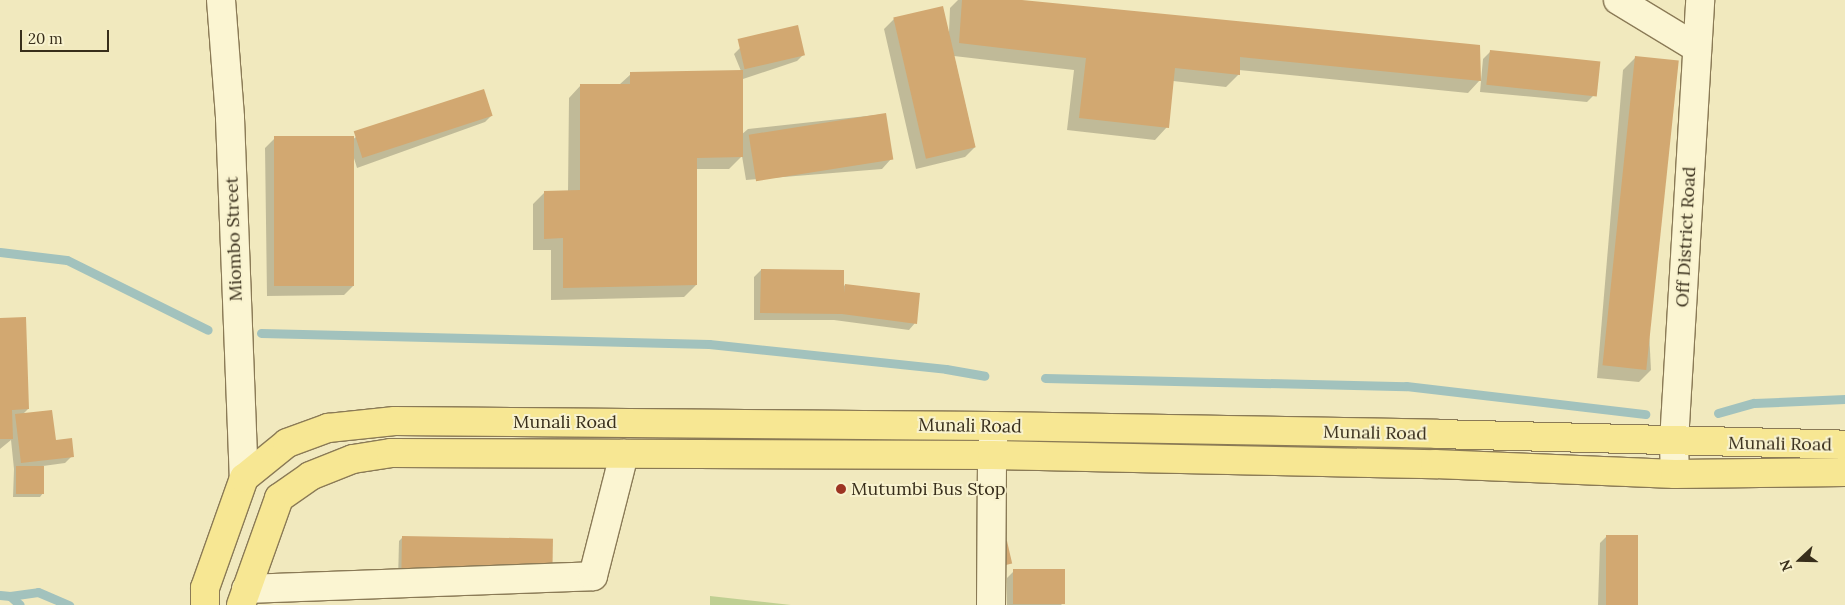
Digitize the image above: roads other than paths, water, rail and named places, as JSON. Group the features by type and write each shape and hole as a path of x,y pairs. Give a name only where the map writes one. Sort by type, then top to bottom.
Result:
{"main road":[{"name":"Munali Road","path":"244,478 287,443 328,428 396,421 994,426 1427,434 1845,445"},
{"name":"Munali Road","path":"244,597 279,498 310,476 353,459 391,453 992,455 1435,464 1675,474 1845,472"},
{"path":"205,605 206,588 244,478"}],"street":[{"name":"Miombo Street","path":"221,0 230,118 244,478"},
{"path":"1618,0 1698,48"},
{"name":"Off District Road","path":"1675,474 1674,442 1700,0"},
{"path":"991,605 992,455 994,426"},
{"path":"244,597 593,576 624,454"}],"waterway":[{"path":"0,252 67,260 208,330"},
{"path":"261,333 709,344 946,369 984,376"},
{"path":"1045,378 1406,386 1645,414"},
{"path":"1718,413 1754,403 1845,399"},
{"path":"0,595 10,596 38,592 69,605"},
{"path":"10,596 20,605"}],"place":[{"name":"Mutumbi Bus Stop","path":"841,489"}]}
